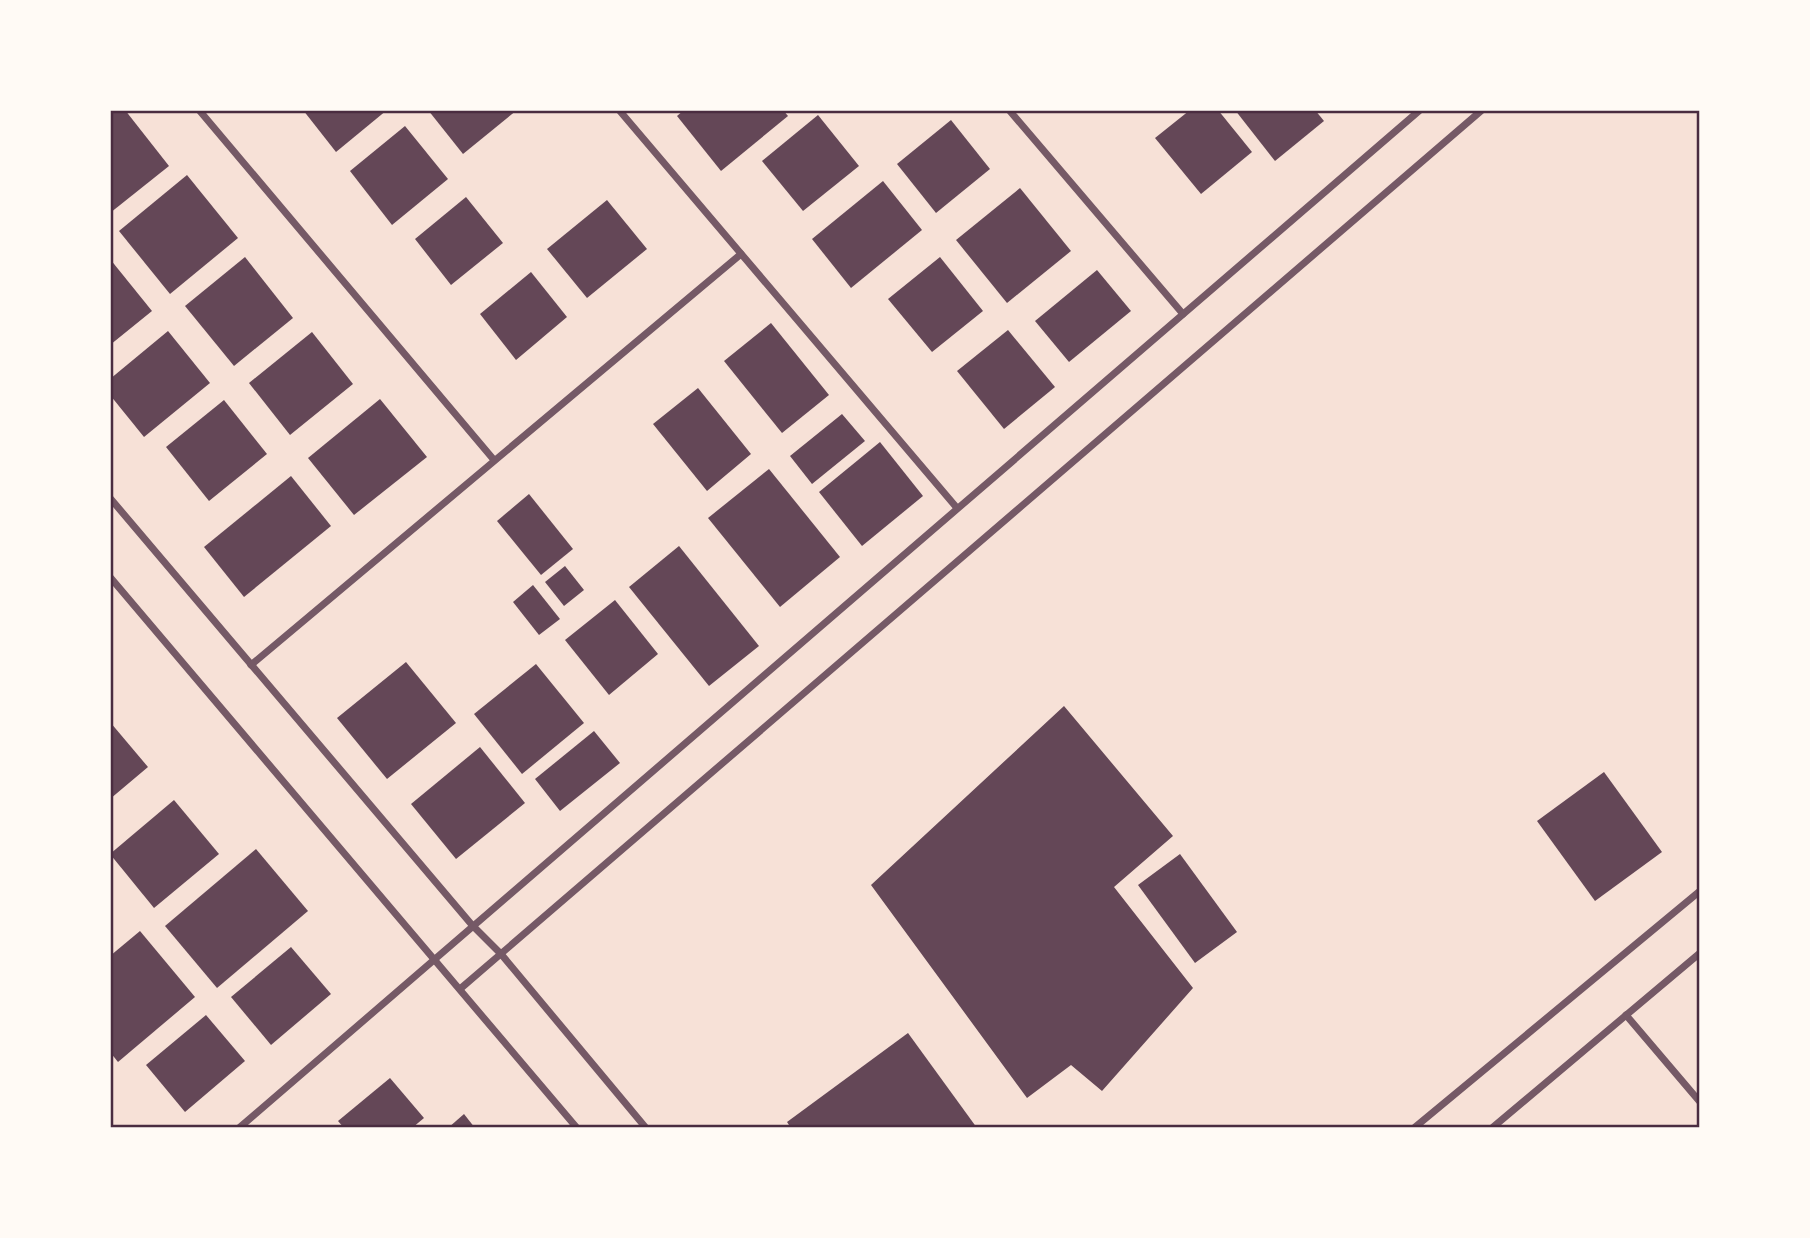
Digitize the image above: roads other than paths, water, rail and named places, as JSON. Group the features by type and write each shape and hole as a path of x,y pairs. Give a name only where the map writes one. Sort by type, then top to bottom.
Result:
{"street":[{"path":"199,110 494,460"},
{"path":"618,110 957,508"},
{"path":"1009,110 1183,314"},
{"path":"239,1128 433,958 1420,110"},
{"path":"460,989 1482,110"},
{"path":"251,665 741,254"},
{"path":"110,498 472,925 501,954 646,1128"},
{"path":"110,576 578,1128"},
{"path":"1414,1128 1700,891"},
{"path":"1492,1128 1700,953"},
{"path":"1626,1015 1700,1102"}]}
